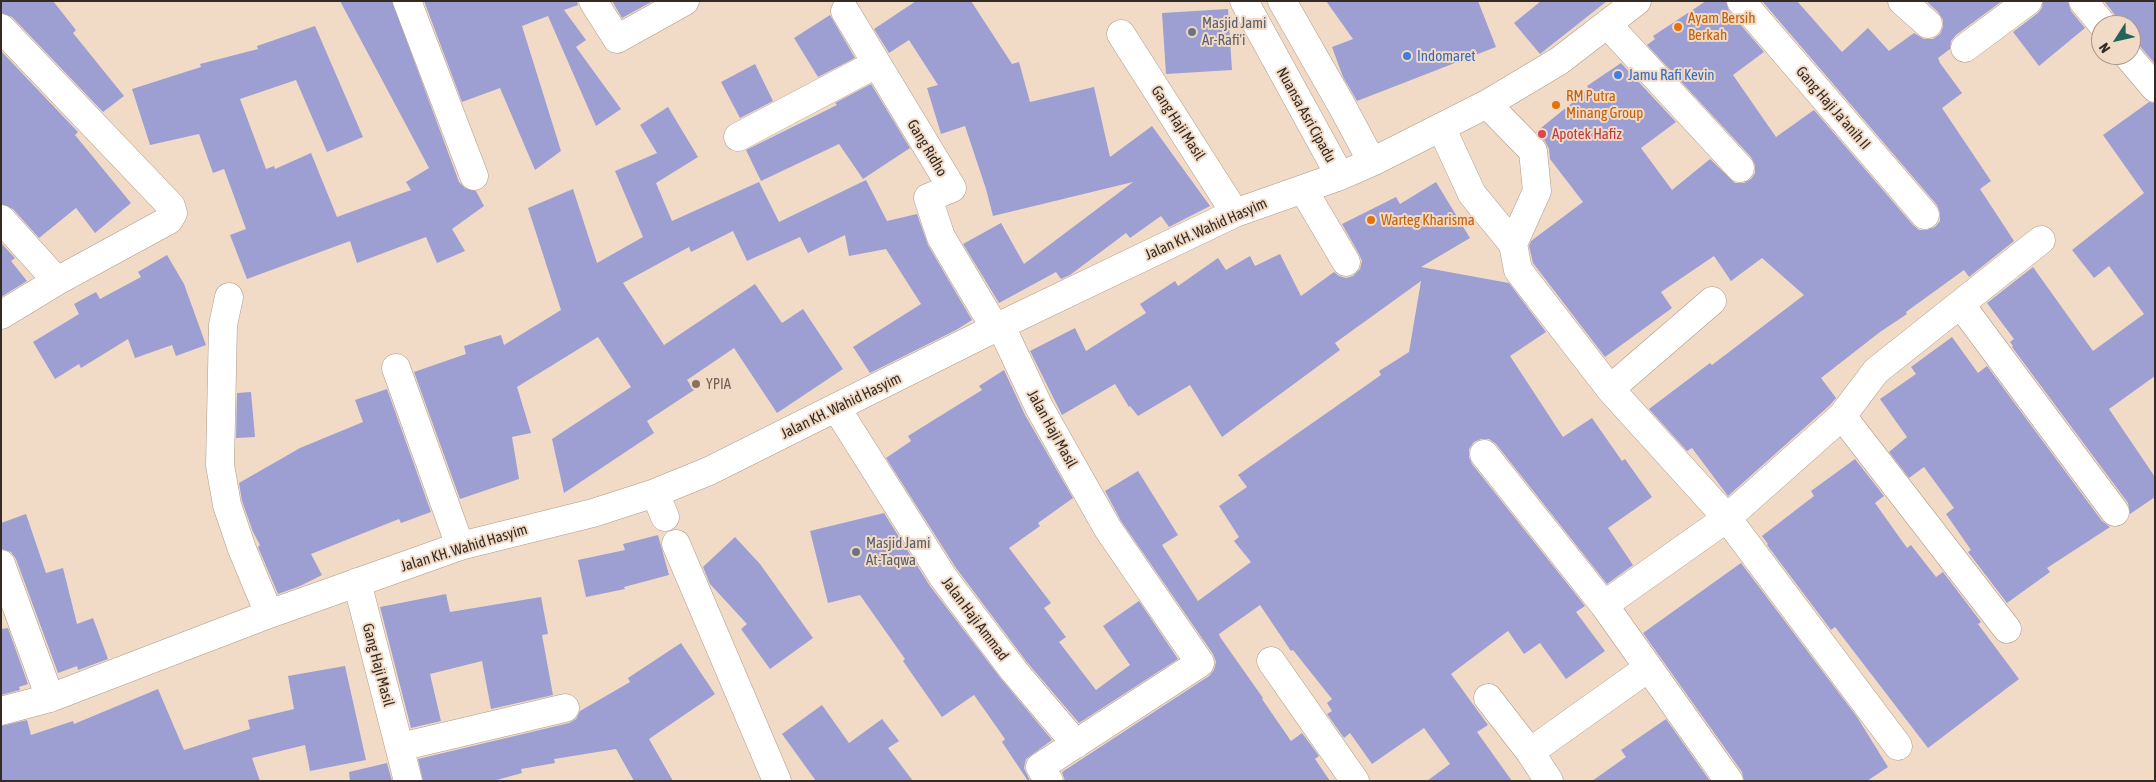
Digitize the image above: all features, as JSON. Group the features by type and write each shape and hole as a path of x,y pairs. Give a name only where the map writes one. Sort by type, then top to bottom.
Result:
{"street":[{"path":"407,1 474,176"},
{"path":"592,1 617,39 686,1"},
{"name":"Nuansa Asri Cipadu","path":"1244,1 1340,176"},
{"path":"1282,1 1372,162"},
{"name":"Jalan KH. Wahid Hasyim","path":"1,710 50,698 269,614 460,546 593,512 660,505 709,471 837,409 998,327 1235,213 1340,176 1488,104 1558,61 1637,1"},
{"name":"Gang Haji Ja'anih II","path":"1741,1 1925,215"},
{"path":"1902,1 1928,24"},
{"path":"1965,48 2028,1"},
{"path":"2083,1 2094,15"},
{"name":"Gang Ridho","path":"845,11 952,188 928,198 941,237 998,327"},
{"path":"1607,24 1740,168"},
{"path":"1,28 170,206 173,213 169,220 57,281 1,315"},
{"name":"Gang Haji Masil","path":"1121,34 1235,213"},
{"path":"738,137 876,64"},
{"path":"2136,65 2155,88"},
{"path":"1488,104 1533,151 1537,191 1512,244"},
{"path":"1441,127 1472,194 1512,244 1518,270 1610,389 1727,518 1898,746"},
{"path":"1303,189 1346,262"},
{"path":"1,219 57,281"},
{"path":"1604,605 1727,518 1842,416 1876,371 2041,240"},
{"path":"229,297 223,325 220,465 227,506 242,549 269,614"},
{"path":"1610,389 1712,300"},
{"path":"1961,305 2115,512"},
{"name":"Jalan Haji Masil","path":"998,327 1038,407 1108,529 1200,663 1076,744"},
{"path":"396,368 460,546"},
{"name":"Jalan Haji Ammad","path":"837,409 943,577 1014,671 1076,744"},
{"path":"1842,416 2007,628"},
{"path":"1484,454 1604,605 1729,781"},
{"path":"676,544 777,781"},
{"path":"1,564 50,698"},
{"name":"Gang Haji Masil","path":"357,582 408,781"},
{"path":"1271,661 1355,781"},
{"path":"1530,752 1648,668"},
{"path":"1488,698 1530,752 1549,781"},
{"path":"400,747 565,708"},
{"path":"1048,781 1040,767 1076,744"}],"building":[{"path":"1,1 53,1 76,30 73,33 124,96 103,112 12,17 1,13"},
{"path":"340,1 392,1 459,182 465,188 476,191 484,206 452,229 465,251 437,263 426,237 357,263 350,241 247,279 230,235 246,229 224,169 213,173 199,134 150,145 132,89 201,67 200,64 258,49 257,46 315,26 363,137 327,152 296,80 240,99 266,169 274,166 275,169 311,153 337,217 411,190 406,182 429,168"},
{"path":"424,1 577,1 578,5 564,10 586,40 576,47 621,109 596,126 548,16 522,26 561,151 535,170 500,88 462,102"},
{"path":"612,1 653,1 622,18"},
{"path":"916,1 971,1 1012,64 1019,62 1030,102 1094,87 1110,157 1152,126 1210,206 1169,227 1161,216 1130,238 1126,233 1070,275 1061,279 1056,272 999,303 963,244 1001,223 1024,264 1133,182 993,216 965,126 941,134 927,88 938,85 909,40 889,53 874,29"},
{"path":"1326,1 1478,1 1496,47 1357,101 1343,77 1332,47 1353,39"},
{"path":"1541,1 1607,1 1540,54 1514,23"},
{"path":"1706,1 1726,1 1729,11 1764,52 1733,75 1776,137 1814,110 1913,225 1919,230 1927,230 1935,227 1940,221 1937,205 1762,1 1797,1 1842,52 1868,28 1889,51 1914,33 1924,39 1933,39 1940,34 1943,20 1938,12 1926,1 2002,1 1956,35 1951,41 1950,49 1938,58 1962,93 1942,108 1991,181 1980,189 2014,241 1969,277 1964,270 1821,378 1836,398 1728,496 1692,448 1687,451 1649,409 1710,363 1712,365 1804,295 1762,258 1731,281 1714,256 1661,292 1672,308 1605,357 1533,263 1529,246 1531,241 1583,202 1550,159 1549,149 1545,141 1536,132 1589,89 1587,86 1621,63 1676,122 1641,148 1672,190 1710,159 1735,183 1744,183 1751,179 1755,173 1755,165 1751,157 1647,45 1655,39 1653,36"},
{"path":"2043,1 2068,1 2071,11 2085,28 2039,66 2013,32 2038,13 2042,8"},
{"path":"2104,1 2155,1 2155,64 2141,47 2141,15 2115,15"},
{"path":"1228,9 1232,70 1166,74 1162,13"},
{"path":"830,15 855,58 818,77 794,38"},
{"path":"1,51 78,132 75,135 131,203 95,233 76,208 39,238 13,209 1,204"},
{"path":"755,64 773,101 740,118 721,82"},
{"path":"871,84 910,148 863,179 839,144 761,181 746,150 837,105 835,103"},
{"path":"2149,102 2155,103 2155,376 2109,409 2155,477 2155,497 2130,514 2128,503 2012,347 2010,342 2014,339 1987,303 2033,267 2093,351 2144,314 2109,266 2094,278 2072,250 2144,193 2103,135"},
{"path":"668,107 698,157 656,183 672,221 759,182 779,222 866,180 887,221 917,214 928,245 972,320 870,373 853,347 921,304 886,249 849,256 845,235 808,253 800,237 747,261 733,231 691,252 689,247 623,283 664,345 755,284 782,323 803,309 843,369 777,413 734,348 687,380 694,390 647,421 654,433 564,493 552,439 631,387 598,337 517,387 531,433 512,437 519,479 460,499 414,372 466,354 464,346 501,335 504,345 561,310 528,208 573,189 597,263 643,237 615,171 657,153 640,125"},
{"path":"1436,182 1470,238 1421,267 1509,283 1546,332 1510,356 1563,437 1592,418 1622,461 1625,459 1652,497 1608,528 1633,565 1607,584 1496,444 1489,439 1481,439 1474,442 1469,449 1469,457 1472,464 1585,606 1576,612 1605,651 1566,679 1540,643 1524,654 1508,631 1451,674 1488,725 1477,732 1512,781 1427,781 1450,764 1424,728 1372,764 1350,733 1344,738 1327,714 1332,711 1327,703 1332,699 1293,650 1291,651 1260,605 1219,634 1220,637 1291,741 1302,733 1319,756 1315,759 1330,781 1065,781 1062,772 1209,676 1214,670 1216,662 1213,654 1121,521 1105,491 1138,471 1178,535 1162,545 1198,601 1251,562 1234,541 1239,537 1219,506 1247,487 1238,475 1381,375 1379,371 1409,352 1421,281 1335,343 1340,350 1222,437 1190,385 1138,416 1129,407 1115,384 1062,415 1030,351 1075,328 1086,351 1146,313 1140,304 1175,281 1178,286 1218,258 1226,270 1250,256 1255,266 1280,254 1301,296 1334,272 1346,278 1353,276 1360,269 1362,261 1342,224 1396,197 1400,204"},
{"path":"1,243 15,258 11,261 27,281 1,297"},
{"path":"167,255 184,284 206,345 176,356 172,345 135,358 128,339 81,368 79,364 55,379 33,342 79,314 74,304 96,292 100,299 141,277 138,272"},
{"path":"1952,337 1978,373 1987,366 2102,521 2110,527 2047,568 2050,572 2007,603 1968,552 1971,550 1946,514 1954,508 1924,467 1909,478 1889,452 1907,437 1880,399 1916,374 1911,367"},
{"path":"1004,370 1025,415 1073,498 1038,523 1040,526 1009,548 1051,603 1044,608 1066,637 1059,642 1096,690 1130,665 1103,626 1139,601 1178,659 1079,723 1026,661 956,568 886,458 911,441 908,436 982,390 979,386"},
{"path":"387,389 431,512 401,523 399,519 311,554 322,575 278,594 258,547 260,545 253,532 242,501 239,483 300,448 363,422 355,400"},
{"path":"251,392 255,437 236,438 237,393"},
{"path":"1855,459 1884,496 1875,503 1907,548 1911,545 1936,577 1943,572 1981,622 1978,624 2019,679 1928,748 1835,627 1831,630 1762,536 1814,496 1811,491"},
{"path":"884,513 930,586 1002,680 1052,740 1026,759 1024,768 1030,781 1028,781 1002,742 1005,739 974,695 942,717 903,661 905,659 860,595 828,603 810,531"},
{"path":"26,514 46,573 63,568 77,624 93,618 108,659 78,670 77,666 58,673 16,559 11,552 1,549 1,523"},
{"path":"658,535 669,575 624,587 625,589 586,597 578,560 625,550 623,544"},
{"path":"735,537 760,564 813,638 770,669 741,629 747,624 710,584 703,567"},
{"path":"1741,563 1857,717 1888,767 1867,781 1744,781 1742,772 1643,633"},
{"path":"446,594 450,612 541,597 548,634 542,635 553,695 491,709 482,661 430,674 441,721 411,728 380,607"},
{"path":"8,628 28,684 19,687 20,690 1,695 1,629"},
{"path":"681,643 715,694 649,739 673,781 634,781 616,749 554,759 555,763 521,769 522,773 493,781 423,781 418,759 569,723 576,719 580,711 630,682 628,678"},
{"path":"345,666 366,760 310,771 305,745 252,758 260,781 1,781 1,726 27,720 31,735 73,721 74,724 158,689 184,750 250,729 248,720 294,709 288,676"},
{"path":"822,705 849,743 882,719 899,741 888,748 913,781 816,781 782,734"},
{"path":"1666,719 1710,781 1592,781 1626,757 1621,750"},
{"path":"387,763 392,781 350,781 349,772"}],"place":[{"name":"Ayam Bersih Berkah","path":"1678,27"},
{"name":"Masjid Jami Ar-Rafi'i","path":"1192,32"},
{"name":"Indomaret","path":"1407,56"},
{"name":"Jamu Rafi Kevin","path":"1618,75"},
{"name":"RM Putra Minang Group","path":"1556,105"},
{"name":"Apotek Hafiz","path":"1542,134"},
{"name":"Warteg Kharisma","path":"1371,220"},
{"name":"YPIA","path":"696,384"},
{"name":"Masjid Jami At-Taqwa","path":"856,552"}]}
